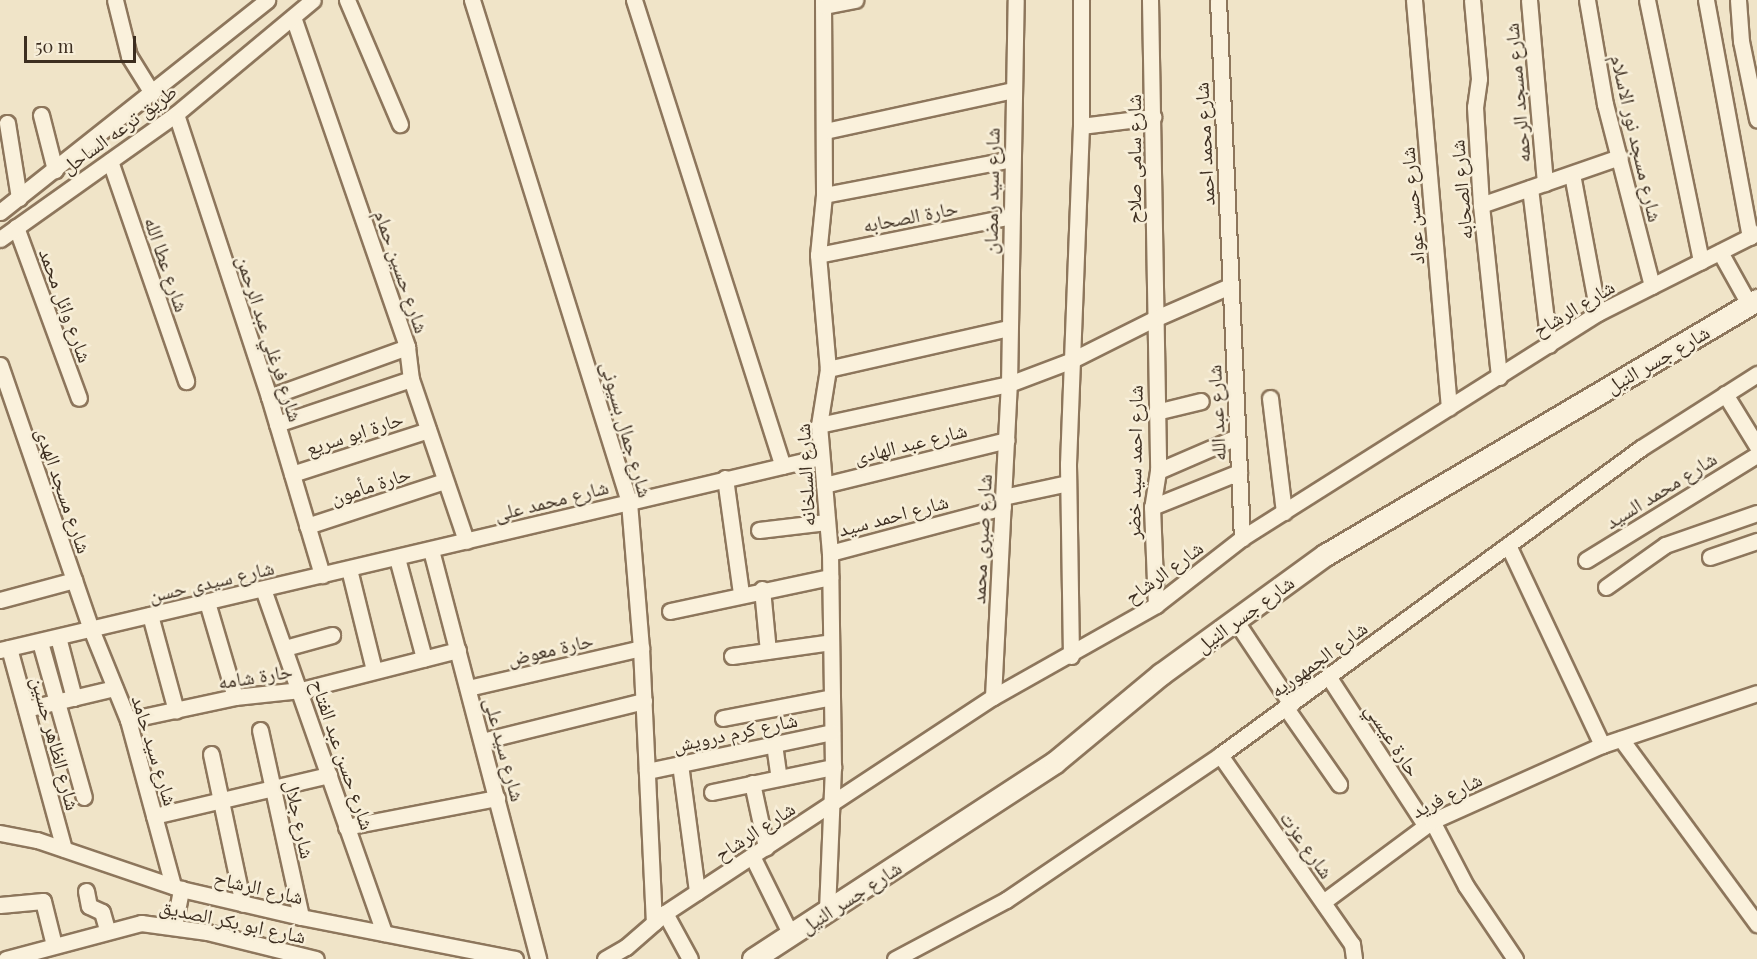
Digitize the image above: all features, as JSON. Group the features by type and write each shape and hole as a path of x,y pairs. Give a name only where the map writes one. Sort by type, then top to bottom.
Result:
{"street":[{"path":"115,0 129,56 152,93"},
{"name":"طريق ترعه الساحل","path":"0,212 267,0"},
{"name":"طريق ترعه الساحل","path":"0,239 176,114 313,0"},
{"path":"347,0 400,124"},
{"name":"شارع جمال بسيونى","path":"472,0 629,502 641,648 654,923"},
{"path":"634,0 783,466"},
{"path":"823,3 855,0"},
{"name":"شارع سيد رمضان","path":"1009,384 1016,0"},
{"path":"1071,656 1068,483 1070,361 1081,126 1081,0"},
{"name":"شارع سامى صلاح","path":"1150,0 1154,319"},
{"name":"شارع محمد احمد","path":"1218,0 1230,286"},
{"name":"شارع حسن عواد","path":"1414,0 1449,408"},
{"name":"شارع الصحابه","path":"1472,0 1479,78 1474,107 1481,205 1499,377"},
{"name":"شارع مسجد الرحمه","path":"1529,0 1545,183"},
{"name":"شارع مسجد نور الاسلام","path":"1587,0 1605,104 1652,286"},
{"path":"1647,0 1701,261"},
{"path":"1706,0 1753,235"},
{"path":"1738,0 1741,41 1757,119"},
{"name":"شارع السلخانه","path":"823,3 824,195 818,255 828,369 819,425 830,553 833,767 827,912"},
{"name":"شارع حسين حمام","path":"293,17 407,347 411,379 466,541"},
{"path":"825,131 1013,90"},
{"name":"شارع فرغلي عبد الرحمن","path":"176,114 269,397 322,575"},
{"path":"41,115 55,170"},
{"path":"1081,126 1153,117"},
{"path":"7,123 19,198"},
{"path":"1481,205 1620,157"},
{"path":"824,195 1012,159"},
{"name":"شارع عطا الله","path":"110,161 186,381"},
{"path":"1572,174 1598,313"},
{"path":"1530,189 1549,345"},
{"name":"حارة الصحابه","path":"818,255 1011,216"},
{"name":"شارع وائل محمد","path":"16,227 78,398"},
{"name":"شارع الرشاح","path":"605,959 630,953 654,923 697,892 993,697 1071,656 1156,605 1242,538 1598,313 1753,235"},
{"path":"1720,252 1753,302"},
{"path":"819,425 1009,384 1070,361 1154,319 1230,286"},
{"name":"شارع عبد الله","path":"1230,286 1242,538"},
{"name":"شارع جسر النيل","path":"753,959 1055,762 1161,674 1325,555 1753,302"},
{"name":"شارع احمد سيد خضر","path":"1154,319 1158,471 1152,507 1156,605"},
{"path":"828,369 1009,328"},
{"path":"269,397 407,347"},
{"name":"شارع مسجد الهدى","path":"0,365 91,629"},
{"name":"شارع الجمهوريه","path":"895,959 1006,900 1220,755 1641,448 1757,374"},
{"path":"277,424 411,379"},
{"name":"شارع صبرى محمد","path":"993,697 1009,384"},
{"path":"1725,394 1757,446"},
{"path":"1270,398 1284,512"},
{"path":"1156,412 1201,401"},
{"name":"حارة ابو سريع","path":"292,474 428,430"},
{"path":"1158,471 1237,437"},
{"name":"شارع عبد الهادى","path":"824,485 1007,440"},
{"name":"شارع محمد السيد","path":"1586,560 1757,455"},
{"name":"شارع محمد على","path":"431,550 725,478 821,457"},
{"path":"1152,507 1239,472"},
{"path":"725,478 741,594"},
{"name":"حارة مأمون","path":"307,526 445,481"},
{"name":"شارع احمد سيد","path":"830,553 1068,483"},
{"path":"1606,587 1665,545 1757,513"},
{"path":"759,530 827,522"},
{"path":"1710,557 1757,541"},
{"path":"1508,545 1602,745"},
{"name":"شارع سيدى حسن","path":"4,649 431,550"},
{"name":"شارع سيد على","path":"431,550 538,959"},
{"path":"397,558 424,658"},
{"path":"349,569 374,670"},
{"path":"670,611 762,589 830,577"},
{"path":"0,600 74,580"},
{"name":"شارع حسن عبد الفتاح","path":"263,589 384,933"},
{"path":"762,589 768,651"},
{"path":"207,602 235,698"},
{"path":"150,615 176,711"},
{"path":"1235,620 1339,784"},
{"name":"شارع سيد حامد","path":"91,629 128,720 154,816 177,888 174,926"},
{"path":"285,648 332,635"},
{"path":"58,637 74,698"},
{"name":"شارع الظاهر حسين","path":"40,642 84,797"},
{"path":"732,656 831,642"},
{"name":"حارة معوض","path":"468,688 641,648"},
{"name":"شارع الظاهر حسين","path":"4,649 26,709 64,849"},
{"name":"حارة شامه","path":"128,720 235,698 300,690 458,650"},
{"name":"حارة عيسي","path":"1328,676 1429,823 1466,886 1515,959"},
{"path":"26,709 115,688"},
{"name":"شارع فريد","path":"1323,902 1429,823 1602,745 1757,693"},
{"path":"723,718 832,697"},
{"path":"482,741 644,701"},
{"name":"شارع جلال","path":"260,730 301,917"},
{"name":"شارع كرم درويش","path":"647,771 832,732"},
{"path":"1621,739 1757,924"},
{"path":"774,744 779,778"},
{"path":"211,754 243,904"},
{"name":"شارع عزت","path":"1220,755 1352,944 1354,959"},
{"path":"680,764 697,892"},
{"path":"712,792 833,767"},
{"path":"154,816 329,775"},
{"path":"752,783 766,847"},
{"path":"346,827 496,798"},
{"name":"شارع الرشاح","path":"0,833 64,849 177,888 301,917 515,959"},
{"path":"752,856 791,935"},
{"path":"86,891 89,906 102,912 107,930"},
{"path":"0,905 43,901 54,945"},
{"path":"666,913 690,959"},
{"name":"شارع ابو بكر الصديق","path":"6,959 107,930 141,923 174,926 316,959"}]}
